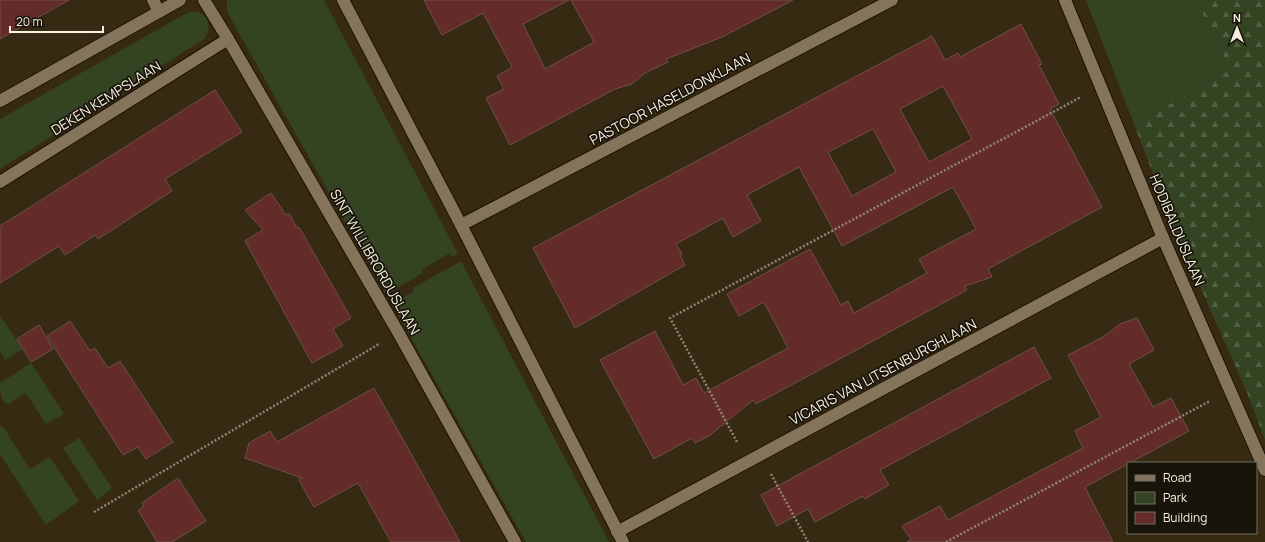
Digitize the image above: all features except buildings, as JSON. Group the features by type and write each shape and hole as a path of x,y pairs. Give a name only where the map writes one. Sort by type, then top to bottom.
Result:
{"street":[{"path":"152,0 159,12"},
{"path":"0,101 180,0"},
{"name":"SINT WILLIBRORDUSLAAN","path":"204,0 398,332 515,542"},
{"path":"343,0 461,225 620,537"},
{"name":"PASTOOR HASELDONKLAAN","path":"461,225 892,0"},
{"name":"HODIBALDUSLAAN","path":"1065,0 1163,238 1265,470"},
{"name":"DEKEN KEMPSLAAN","path":"0,182 228,39"},
{"name":"VICARIS VAN LITSENBURGHLAAN","path":"620,537 748,461 1163,238"}],"path":[{"path":"808,542 769,471 748,461 670,318 1100,86"},
{"path":"94,512 398,332"},
{"path":"946,542 1230,391"}],"green space":[{"path":"227,0 324,0 458,254 452,257 450,253 421,270 423,273 386,294 231,19 227,11"},
{"path":"1086,0 1195,0 1218,42 1225,59 1226,66 1223,71 1213,78 1134,124"},
{"path":"1195,0 1265,0 1265,208 1250,217 1265,252 1265,440 1246,390 1172,223 1134,124 1213,78 1223,71 1226,66 1225,59 1218,42"},
{"path":"196,11 204,16 208,23 208,31 204,39 0,169 0,119 178,18 190,12"},
{"path":"1265,208 1265,252 1250,217"},
{"path":"461,261 609,542 526,542 390,300 398,296 400,299 414,291 413,288"},
{"path":"0,316 23,349 5,360 0,352"},
{"path":"31,363 64,414 46,424 26,393 8,404 3,400 1,395 0,383"},
{"path":"0,426 4,428 30,469 50,457 79,501 46,525 0,454"},
{"path":"79,438 112,488 97,500 63,448"}]}
